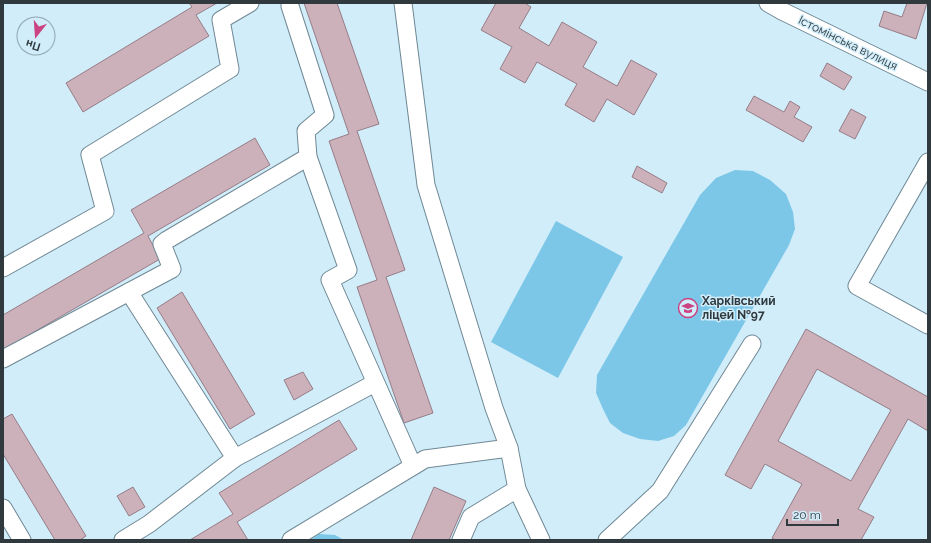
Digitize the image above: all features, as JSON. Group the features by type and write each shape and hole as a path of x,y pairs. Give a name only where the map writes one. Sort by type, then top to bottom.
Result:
{"street":[{"path":"3,268 105,211 90,155 230,69 221,20 250,3"},
{"path":"403,3 426,185 494,408 509,448 517,489 541,540"},
{"path":"290,6 325,115 306,131 308,157 348,270 330,280 413,466"},
{"name":"Істомінська вулиця","path":"778,6 928,82"},
{"path":"3,359 172,269 162,244 308,157"},
{"path":"928,162 857,286 928,325"},
{"path":"129,292 235,458"},
{"path":"606,540 660,491 752,344"},
{"path":"122,540 149,524 235,458 375,383"},
{"path":"291,540 425,459 509,448"},
{"path":"461,540 471,516 517,489"},
{"path":"3,508 22,540"}],"shaded area":[{"path":"735,170 753,171 770,180 786,194 793,212 795,229 789,245 686,425 674,436 658,441 640,439 623,433 610,423 603,409 596,393 597,375 700,195 716,178"},
{"path":"556,221 623,257 558,378 491,342"},
{"path":"319,534 335,535 344,540 310,540"}],"building":[{"path":"189,3 217,3 196,15 209,36 83,112 66,83 192,7"},
{"path":"304,3 337,3 379,124 357,131 405,270 386,277 433,413 404,423 357,287 377,280 329,141 349,134"},
{"path":"496,3 525,3 531,7 519,28 549,46 562,22 597,42 583,67 617,86 631,60 657,74 634,115 607,99 594,122 565,105 577,84 537,62 525,83 500,69 512,47 481,30"},
{"path":"907,3 927,3 916,39 879,26 884,11 902,17"},
{"path":"827,63 852,77 844,90 820,76"},
{"path":"754,96 784,112 790,101 800,107 794,117 812,127 803,142 746,110"},
{"path":"851,109 866,117 855,139 839,131"},
{"path":"255,138 270,165 148,236 160,259 3,350 3,315 144,233 131,210"},
{"path":"637,166 667,183 662,193 632,177"},
{"path":"182,292 255,414 230,429 157,308"},
{"path":"806,329 928,397 928,431 908,419 858,509 874,517 861,540 776,540 772,538 802,484 765,464 751,489 725,475","holes":["817,369 891,410 851,481 778,441"]},
{"path":"303,372 313,389 294,400 284,380"},
{"path":"12,414 86,536 80,540 55,540 3,454 3,419"},
{"path":"339,420 357,449 237,522 248,540 190,540 233,514 219,493"},
{"path":"133,487 145,507 129,516 117,496"},
{"path":"434,487 466,501 449,540 411,540"}],"place":[{"name":"Харківський ліцей №97","path":"688,308"}]}
